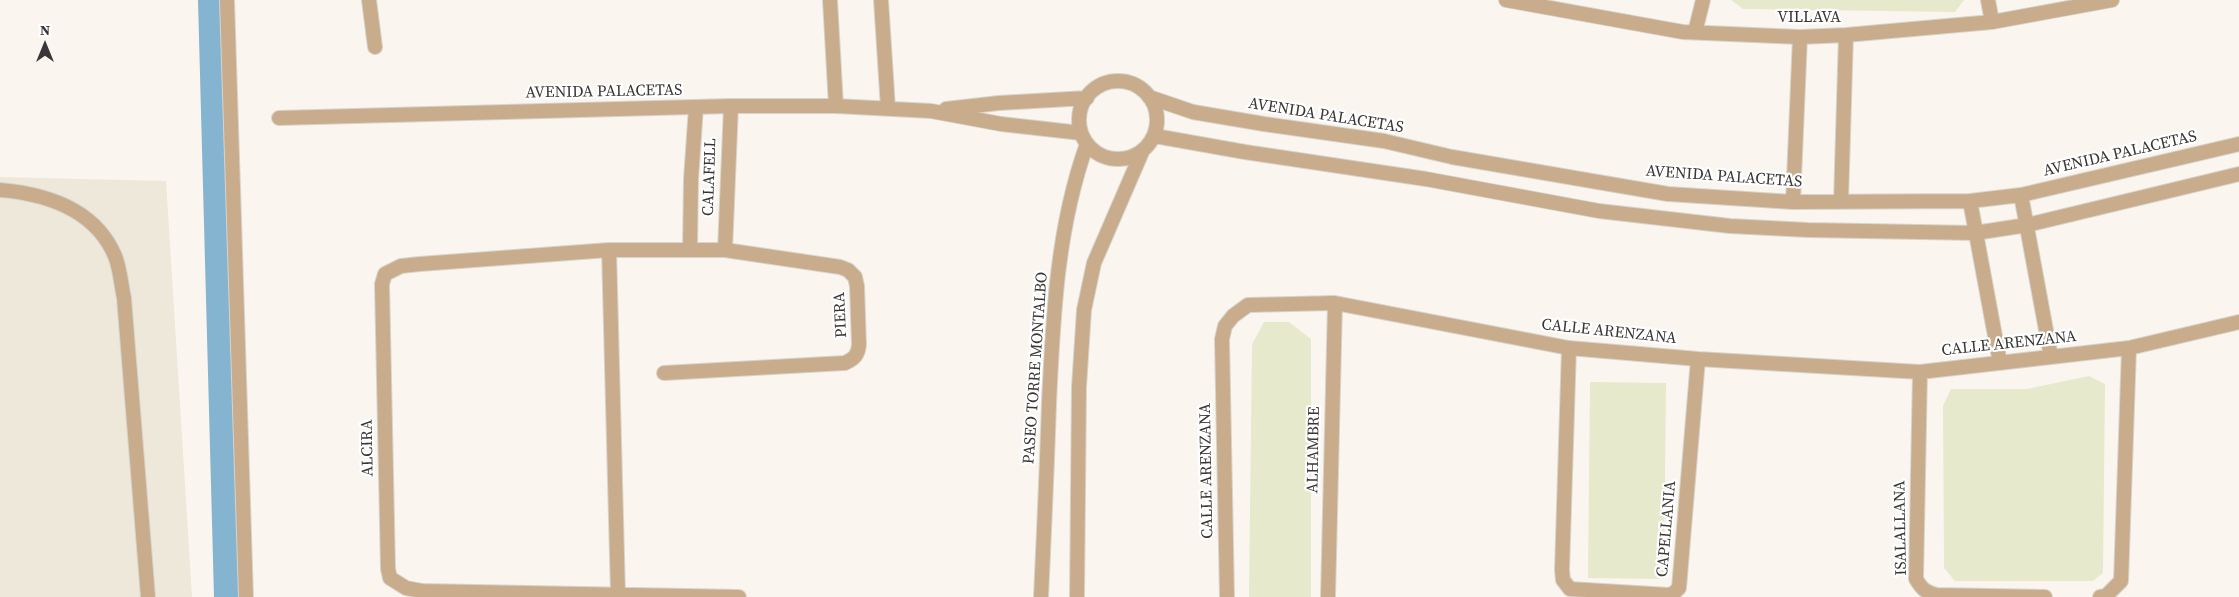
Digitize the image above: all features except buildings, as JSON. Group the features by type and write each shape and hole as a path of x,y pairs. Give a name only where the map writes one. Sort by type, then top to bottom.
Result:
{"street":[{"path":"227,0 246,597"},
{"path":"369,0 375,47"},
{"path":"830,0 836,106"},
{"path":"881,0 888,108"},
{"name":"VILLAVA","path":"1506,0 1683,32 1800,37 1846,35 1992,22 2112,0"},
{"path":"1695,32 1703,0"},
{"path":"1988,0 1992,22"},
{"path":"1841,201 1846,35"},
{"path":"1793,202 1800,37"},
{"path":"1076,597 1079,387 1084,310 1094,263 1142,152 1155,136 1158,116 1150,97 1134,84 1113,81 1094,89 1080,109 1078,117 1084,139 1093,151 1113,159 1123,159 1142,152"},
{"name":"AVENIDA PALACETAS","path":"1150,97 1193,112 1384,141 1452,156 1668,194 1793,202 1970,201 2021,195 2239,144"},
{"name":"AVENIDA PALACETAS","path":"930,111 999,103 1087,98"},
{"name":"AVENIDA PALACETAS","path":"279,118 731,106 836,106 930,111 1084,139"},
{"name":"CALAFELL","path":"725,250 731,106"},
{"name":"CALAFELL","path":"690,249 691,179 696,107"},
{"path":"1155,136 1245,152 1426,179 1599,211 1730,226 1808,230 1976,233 2027,225 2239,174"},
{"name":"PASEO TORRE MONTALBO","path":"1041,597 1053,312 1066,220 1084,139"},
{"path":"0,190 25,192 58,202 86,217 98,228 116,257 124,298 148,597"},
{"path":"2021,195 2050,357"},
{"path":"1970,201 2000,363"},
{"name":"PIERA","path":"664,373 845,363 858,354 860,346 857,286 855,277 848,270 830,265 725,250 690,249"},
{"name":"ALCIRA","path":"690,249 610,250 410,265 392,269 385,274 382,284 388,569 390,578 396,583 406,588 422,591 739,597"},
{"path":"610,250 618,595"},
{"name":"CALLE ARENZANA","path":"1227,597 1222,339 1225,326 1233,316 1248,304 1335,303 1569,348 1698,359 1920,372 2129,348 2239,322"},
{"name":"ALHAMBRE","path":"1328,597 1335,303"},
{"name":"CAPELLANIA","path":"1569,348 1562,570 1563,580 1570,589 1669,595 1679,588 1698,359"},
{"path":"2100,597 2106,596 2121,581 2129,348"},
{"name":"ISALALLANA","path":"1920,372 1916,579 1921,588 1926,592 1937,595 2045,597"}],"shaded area":[{"path":"0,177 166,181 192,597 0,597"}],"green space":[{"path":"1731,0 1964,0 1955,12 1743,9"},
{"path":"1264,322 1289,322 1311,339 1311,597 1249,597 1252,344"},
{"path":"2089,376 2105,384 2103,573 2093,581 1955,581 1944,568 1943,406 1951,389 2027,389"},
{"path":"1590,382 1666,383 1664,579 1588,578"}],"waterway":[{"path":"215,0 231,597"}]}
